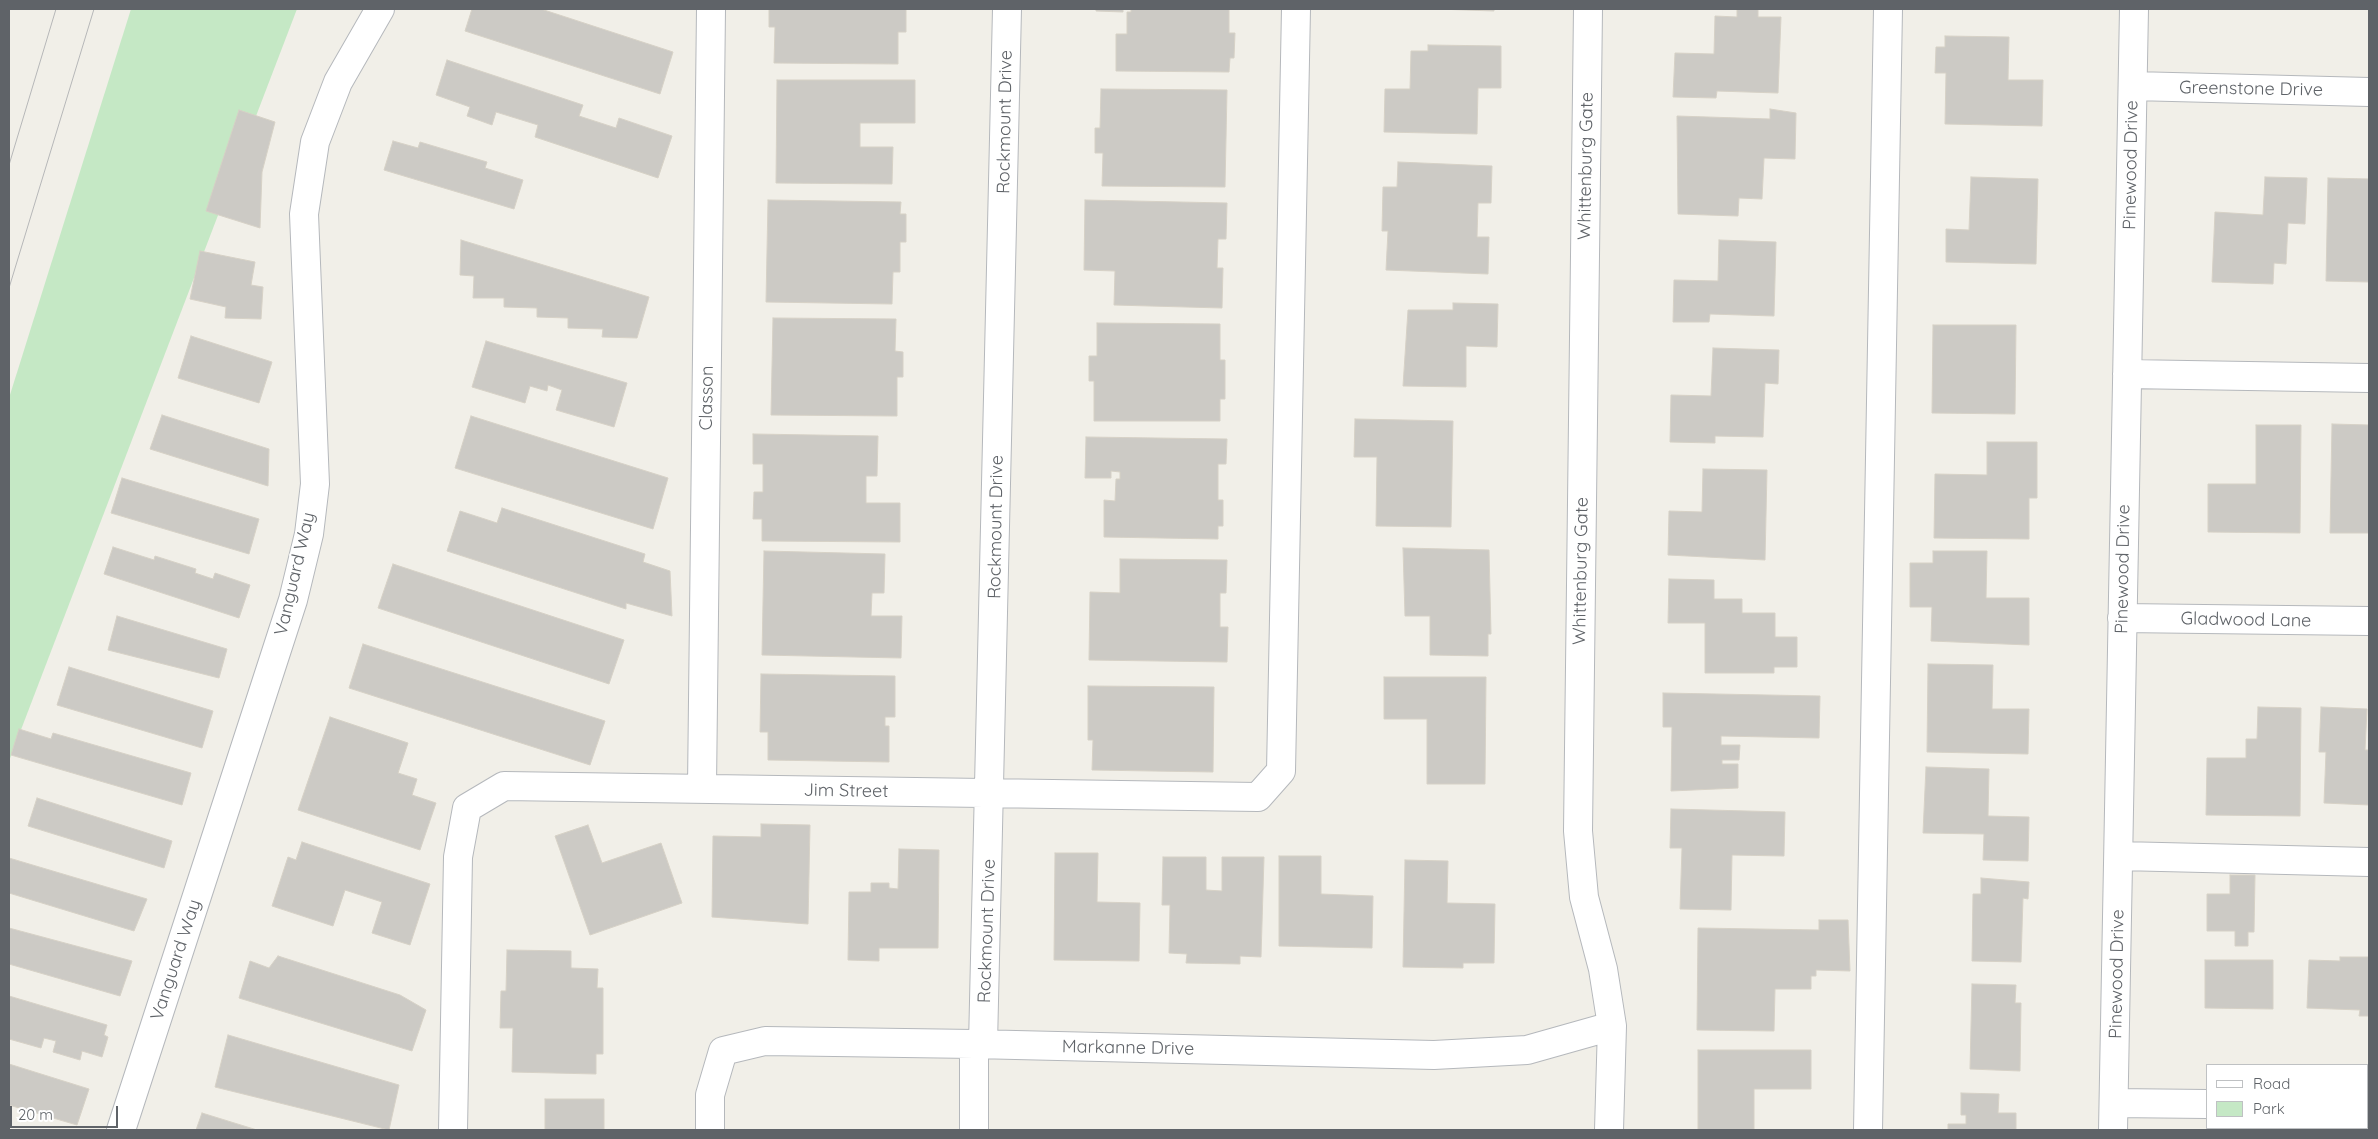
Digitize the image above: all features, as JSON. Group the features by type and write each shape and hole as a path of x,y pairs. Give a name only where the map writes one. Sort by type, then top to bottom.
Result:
{"street":[{"name":"Vanguard Way","path":"121,1130 293,600 308,534 314,484 304,214 314,142 338,82 380,9"},
{"name":"Classon","path":"702,787 711,9"},
{"name":"Rockmount Drive","path":"974,1130 991,794 1007,9"},
{"name":"Jim Street","path":"453,1130 458,857 467,808 504,786 702,787 991,794 1258,797 1281,771 1296,9"},
{"name":"Whittenburg Gate","path":"1588,9 1578,831 1584,897 1603,969 1612,1026 1609,1130"},
{"path":"1868,1130 1888,9"},
{"name":"Pinewood Drive","path":"2113,1130 2120,856 2122,618 2134,9"},
{"name":"Greenstone Drive","path":"2133,86 2369,92"},
{"path":"2127,374 2369,378"},
{"name":"Gladwood Lane","path":"2122,618 2369,621"},
{"path":"2120,856 2369,862"},
{"name":"Markanne Drive","path":"710,1130 710,1095 723,1051 765,1041 1434,1055 1527,1050 1612,1026"},
{"path":"2114,1103 2206,1104"}],"green space":[{"path":"131,9 297,9 9,761 9,398"}],"building":[{"path":"472,9 541,9 673,52 660,94 465,31"},
{"path":"769,9 906,9 906,32 898,32 898,64 774,63 775,27 769,27"},
{"path":"1096,9 1123,9 1123,12 1096,11"},
{"path":"1131,9 1229,9 1229,33 1235,33 1234,58 1230,58 1229,72 1116,71 1116,34 1127,34 1127,12 1131,12"},
{"path":"1437,9 1494,9 1494,11"},
{"path":"1737,9 1758,9 1758,17 1781,17 1778,93 1717,91 1716,98 1673,97 1675,53 1714,54 1715,16 1737,17"},
{"path":"1945,36 2009,37 2008,80 2043,80 2042,126 1945,124 1946,73 1935,73 1936,47 1945,47"},
{"path":"1428,45 1501,46 1501,88 1478,88 1477,134 1384,132 1385,89 1410,89 1411,51 1428,51"},
{"path":"447,60 583,105 579,116 616,128 619,118 672,136 658,178 535,137 538,125 496,112 492,125 467,116 470,107 436,95"},
{"path":"777,80 915,80 915,123 860,123 860,147 893,147 892,184 776,183"},
{"path":"1101,89 1227,90 1225,187 1102,186 1103,153 1095,153 1095,128 1100,128"},
{"path":"1770,109 1796,113 1795,159 1764,158 1762,199 1739,198 1738,216 1678,214 1677,116 1770,119"},
{"path":"239,110 275,122 262,172 260,228 206,211"},
{"path":"393,141 418,148 420,142 487,162 485,168 523,180 514,209 384,170"},
{"path":"1398,162 1492,166 1491,203 1478,203 1477,237 1489,237 1488,274 1386,270 1388,231 1382,231 1383,187 1397,187"},
{"path":"1971,177 2038,179 2036,264 1946,262 1946,229 1969,230"},
{"path":"2265,177 2307,178 2305,224 2288,223 2286,264 2274,263 2273,284 2212,282 2215,212 2263,215"},
{"path":"2328,178 2369,179 2369,282 2326,281"},
{"path":"768,200 901,202 900,214 906,214 906,242 900,242 900,272 893,272 892,304 766,302"},
{"path":"1085,200 1227,203 1226,239 1218,239 1217,268 1223,268 1222,308 1114,305 1115,271 1084,270"},
{"path":"461,240 649,297 637,338 602,337 603,329 568,328 568,318 537,317 537,308 504,307 504,298 473,298 474,276 460,275"},
{"path":"1719,240 1776,242 1774,316 1710,314 1709,322 1673,322 1674,280 1718,281"},
{"path":"200,251 255,262 251,285 263,287 261,319 225,318 226,307 190,299"},
{"path":"1453,303 1498,304 1497,347 1466,346 1466,387 1403,386 1408,310 1453,310"},
{"path":"773,318 896,319 895,351 903,352 903,377 897,377 897,416 771,415"},
{"path":"1097,323 1220,324 1220,360 1225,360 1225,399 1220,399 1220,421 1094,421 1094,381 1089,381 1089,356 1097,356"},
{"path":"1933,325 2016,325 2015,414 1932,413"},
{"path":"191,336 272,362 259,403 178,378"},
{"path":"486,341 627,383 614,427 556,410 562,390 548,385 547,391 530,386 525,403 472,387"},
{"path":"1713,348 1779,350 1778,384 1765,383 1763,437 1715,436 1715,443 1670,442 1671,395 1711,396"},
{"path":"162,415 269,449 268,486 150,449"},
{"path":"471,416 668,478 653,529 455,468"},
{"path":"1355,419 1453,421 1451,527 1376,526 1377,457 1354,457"},
{"path":"2332,424 2369,425 2369,533 2330,533"},
{"path":"2256,425 2301,425 2300,533 2208,532 2208,484 2256,484"},
{"path":"753,434 878,436 877,476 866,476 866,503 900,503 900,542 762,541 762,519 753,519 754,492 763,492 763,464 753,464"},
{"path":"1086,437 1227,439 1226,464 1218,464 1218,500 1223,500 1223,526 1218,526 1218,539 1104,537 1104,500 1115,501 1116,479 1120,479 1120,472 1111,471 1111,478 1085,478"},
{"path":"1987,442 2037,442 2037,498 2029,498 2029,539 1934,538 1935,474 1987,475"},
{"path":"1703,469 1767,470 1765,560 1668,555 1669,511 1702,512"},
{"path":"122,478 259,519 249,554 111,513"},
{"path":"502,508 645,554 643,562 670,571 672,616 626,603 626,609 447,551 460,511 497,523"},
{"path":"113,547 154,560 155,556 196,569 195,573 213,579 215,573 250,585 239,618 104,574"},
{"path":"1403,548 1489,550 1491,634 1488,634 1488,656 1430,655 1430,616 1405,616"},
{"path":"764,551 885,554 884,593 872,593 871,616 902,616 901,658 762,655"},
{"path":"1933,551 1987,551 1986,598 2029,598 2029,645 1931,641 1932,607 1910,607 1910,563 1933,563"},
{"path":"1120,559 1227,560 1226,593 1220,593 1220,627 1228,627 1227,662 1089,660 1090,592 1120,593"},
{"path":"393,564 624,640 609,684 378,608"},
{"path":"1669,579 1714,580 1714,599 1742,599 1742,613 1775,613 1775,637 1797,637 1797,667 1774,667 1774,673 1705,673 1705,623 1668,623"},
{"path":"117,616 227,649 219,678 108,650"},
{"path":"363,644 605,721 590,765 349,688"},
{"path":"1928,664 1993,665 1992,709 2029,709 2028,754 1927,752"},
{"path":"69,667 213,711 202,748 57,705"},
{"path":"761,674 895,676 895,717 885,717 885,726 889,726 889,762 768,760 768,732 760,732"},
{"path":"1384,677 1486,677 1485,784 1427,784 1427,719 1384,719"},
{"path":"1088,686 1214,687 1213,772 1092,770 1093,740 1088,740"},
{"path":"1663,693 1820,696 1819,738 1721,736 1721,745 1740,745 1739,760 1722,760 1722,764 1738,764 1738,788 1671,791 1672,727 1663,727"},
{"path":"2258,707 2301,708 2300,816 2206,815 2207,758 2246,758 2246,739 2257,739"},
{"path":"2321,707 2367,709 2365,750 2369,750 2369,805 2324,803 2326,752 2319,752"},
{"path":"330,717 408,743 398,773 417,779 412,795 436,803 420,850 298,810"},
{"path":"19,729 51,739 53,733 191,773 182,805 11,755"},
{"path":"1926,767 1989,769 1988,816 2029,817 2028,861 1983,860 1984,834 1923,833"},
{"path":"37,798 172,841 164,868 28,826"},
{"path":"1671,809 1785,812 1784,856 1732,855 1731,910 1680,909 1682,848 1670,848"},
{"path":"761,824 810,825 808,924 712,917 713,836 761,837"},
{"path":"588,825 602,863 661,843 682,903 590,935 555,836"},
{"path":"302,842 430,884 410,945 372,933 382,902 345,890 333,926 272,906 288,857 296,860"},
{"path":"899,849 939,850 938,948 879,948 879,961 848,960 849,892 871,892 871,883 889,883 889,888 898,889"},
{"path":"1055,853 1098,853 1097,902 1140,903 1139,961 1054,960"},
{"path":"1279,856 1321,856 1321,894 1373,896 1372,948 1279,946"},
{"path":"1163,857 1206,857 1206,890 1222,891 1222,857 1264,857 1261,957 1240,956 1240,964 1186,963 1187,954 1169,953 1170,905 1162,905"},
{"path":"9,858 147,899 134,931 9,893"},
{"path":"1405,860 1448,861 1447,903 1495,904 1494,963 1463,963 1463,968 1403,967"},
{"path":"2230,875 2255,875 2254,932 2248,932 2248,946 2235,946 2235,931 2207,931 2207,894 2230,894"},
{"path":"1981,878 2029,882 2028,899 2023,898 2021,962 1972,961 1973,894 1981,894"},
{"path":"1819,920 1848,920 1850,971 1816,970 1816,976 1811,976 1811,989 1775,989 1774,1031 1697,1030 1698,928 1819,930"},
{"path":"9,928 132,961 120,996 9,964"},
{"path":"507,950 571,951 571,968 598,969 597,988 603,988 603,1054 596,1054 596,1074 512,1072 513,1028 500,1028 501,991 506,991"},
{"path":"278,956 400,995 426,1010 412,1051 239,998 250,961 269,968"},
{"path":"2340,957 2369,957 2369,1016 2359,1016 2360,1010 2307,1008 2309,960 2340,961"},
{"path":"2205,960 2273,960 2273,1009 2205,1008"},
{"path":"1972,984 2016,985 2015,1003 2021,1003 2020,1071 1970,1069"},
{"path":"9,996 107,1025 104,1035 108,1037 102,1057 82,1051 80,1060 53,1052 56,1041 44,1038 41,1048 9,1039"},
{"path":"228,1035 399,1085 389,1130 215,1087"},
{"path":"1698,1050 1811,1050 1811,1089 1754,1089 1754,1130 1698,1130"},
{"path":"9,1064 89,1089 77,1125 9,1105"},
{"path":"1961,1093 1999,1094 1998,1113 2016,1113 2016,1130 1948,1130 1948,1124 1966,1124 1966,1115 1961,1115"},
{"path":"545,1099 604,1099 604,1130 545,1130"},
{"path":"202,1113 257,1130 196,1130"}],"tram line":[{"path":"9,165 56,9"},
{"path":"9,288 94,9"}]}
